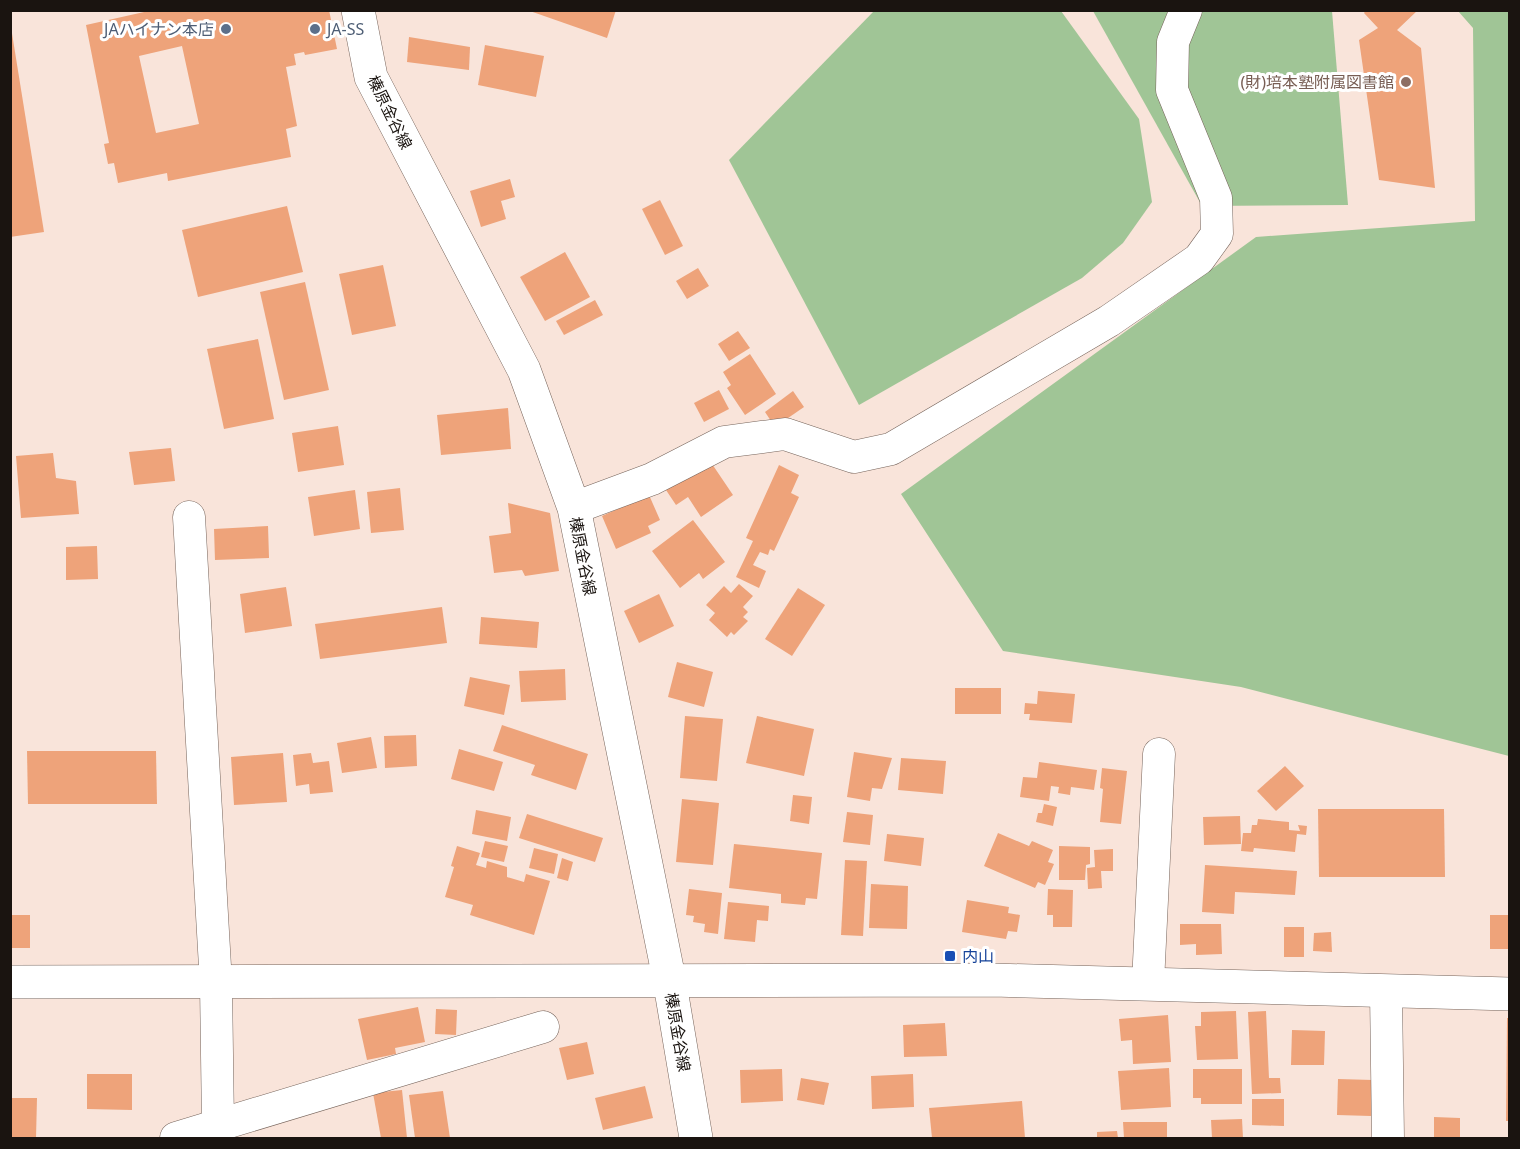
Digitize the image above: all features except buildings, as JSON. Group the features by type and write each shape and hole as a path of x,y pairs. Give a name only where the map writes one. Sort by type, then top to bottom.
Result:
{"street":[{"name":"榛原金谷線","path":"357,10 371,77 524,370 574,508 669,978 696,1138"},
{"path":"574,508 652,479 724,442 786,435 854,458 891,449 1110,321 1199,259 1217,234 1216,198 1172,90 1173,42 1185,10"},
{"path":"189,517 216,984 218,1125"},
{"path":"1148,983 1159,754"},
{"path":"10,982 216,984 669,978 1148,983 1509,994"},
{"path":"1386,992 1388,1138"},
{"path":"176,1138 543,1027"}],"green space":[{"path":"874,11 1061,11 1139,119 1152,202 1123,243 1082,278 859,405 729,160"},
{"path":"1093,11 1332,11 1348,205 1202,206"},
{"path":"1458,11 1509,11 1509,756 1241,687 1003,651 901,494 1256,237 1475,221 1473,28"}],"place":[{"name":"JAハイナン本店","path":"226,29"},
{"name":"JA-SS","path":"315,29"},
{"name":"(財)培本塾附属図書館","path":"1406,82"},
{"name":"内山","path":"950,956"}]}
